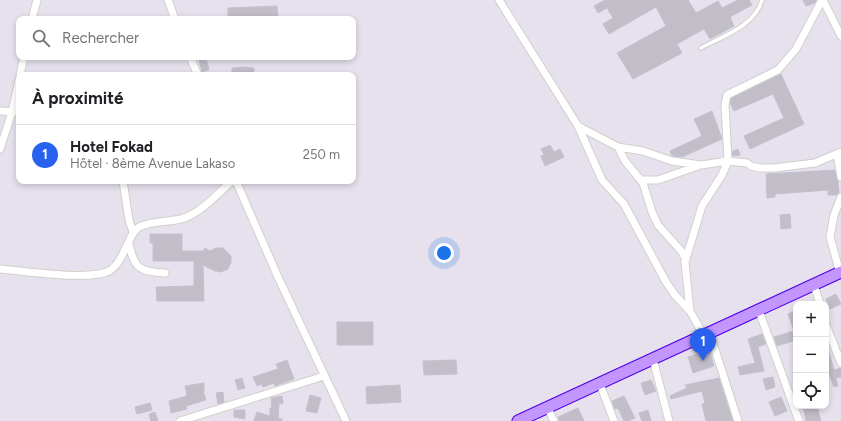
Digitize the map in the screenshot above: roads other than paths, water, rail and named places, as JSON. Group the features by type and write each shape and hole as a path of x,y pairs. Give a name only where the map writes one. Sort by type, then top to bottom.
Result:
{"highway":[{"path":"518,421 840,273"}],"street":[{"path":"33,16 37,0"},
{"path":"168,0 174,16"},
{"path":"499,0 578,126 602,180 624,204 666,282 675,295 690,311 707,335 738,421"},
{"path":"690,311 686,260 702,206 722,175 728,162 725,105 727,95 778,70 796,49 823,0"},
{"path":"823,0 841,36"},
{"path":"21,72 23,60"},
{"path":"191,60 197,72"},
{"path":"0,111 16,112 0,150"},
{"path":"578,126 618,147 643,152 672,162 700,165 728,162 747,163 751,166 759,168 774,168 815,163 839,153 841,177"},
{"path":"618,147 625,161 641,180 658,225 682,252 686,260"},
{"path":"641,180 658,180 700,165"},
{"path":"123,184 129,220 133,232"},
{"path":"0,269 71,275 95,274 109,271 117,263 129,244 133,232 141,226 182,218 192,214 228,184"},
{"path":"237,184 324,376 346,421"},
{"path":"840,273 830,238 834,215 841,197"},
{"path":"129,244 132,258 142,270 147,272 165,273"},
{"path":"814,285 819,301"},
{"path":"759,311 799,421"},
{"path":"829,333 841,363"},
{"path":"653,359 669,421"},
{"path":"180,421 324,376"},
{"path":"600,384 614,421"},
{"path":"547,407 554,421"}],"lane":[{"path":"701,48 749,21 756,14 762,0"}],"place":[{"name":"Hotel Fokad","path":"703,361"}]}
